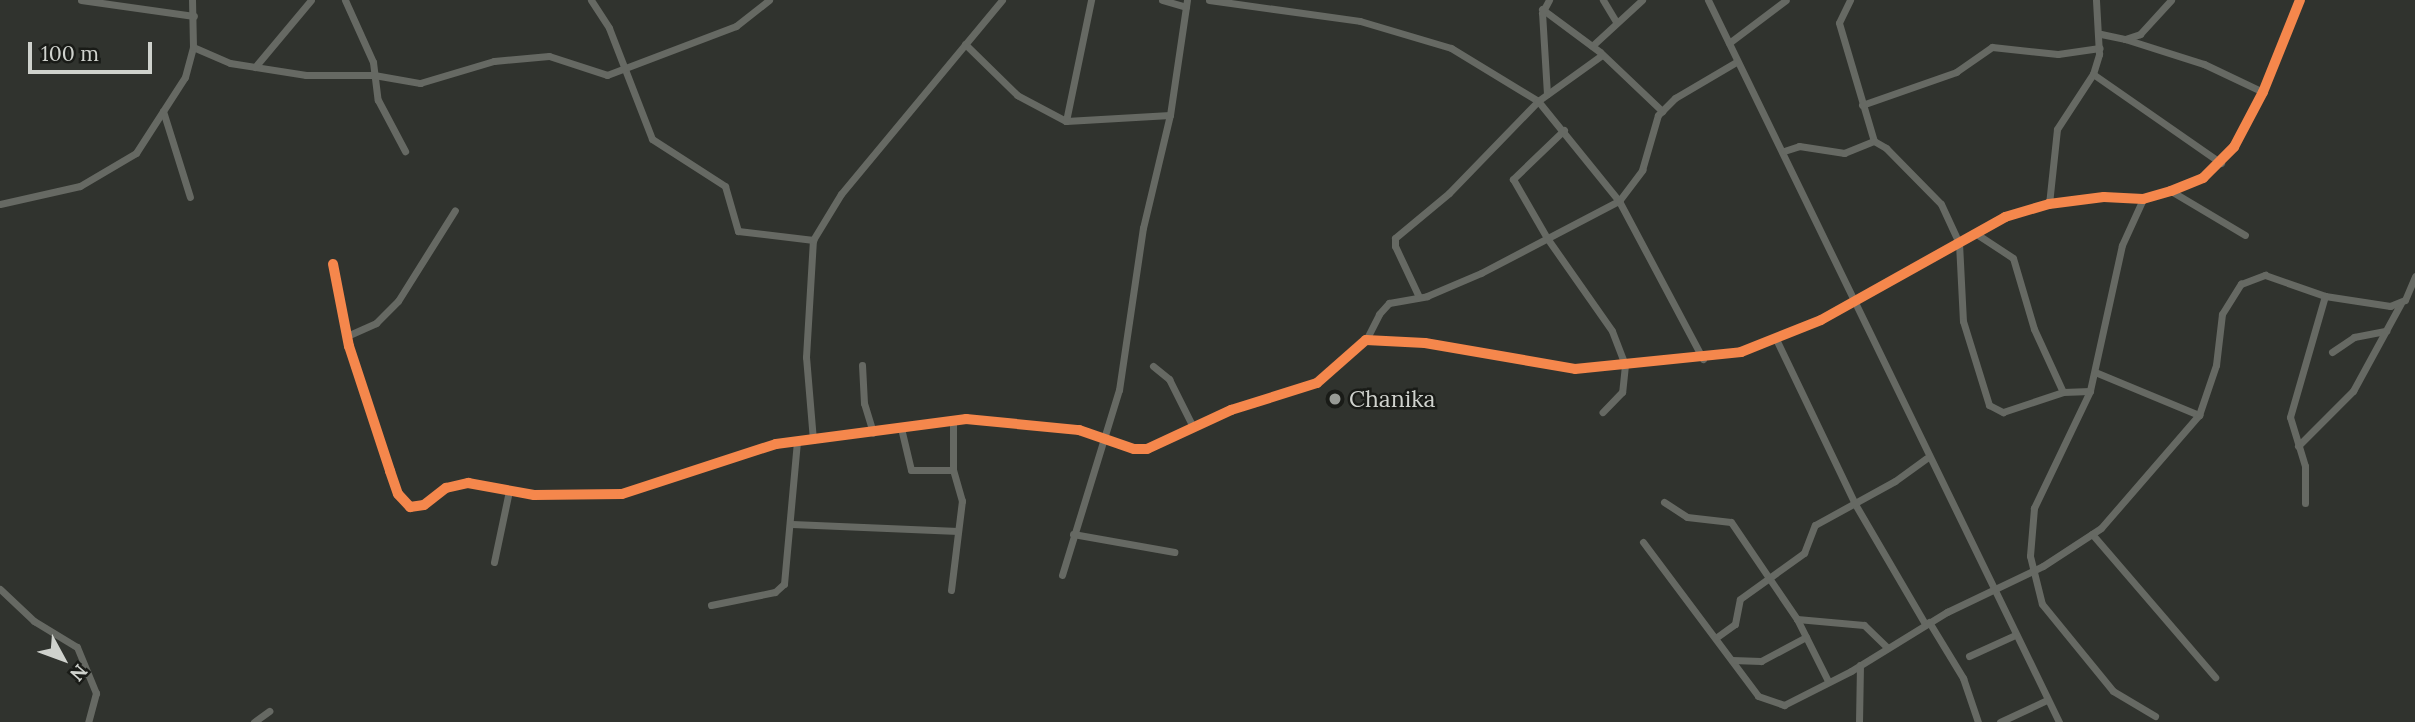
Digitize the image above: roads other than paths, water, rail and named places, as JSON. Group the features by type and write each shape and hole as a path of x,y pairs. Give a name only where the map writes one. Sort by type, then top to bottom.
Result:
{"street":[{"path":"81,0 194,16"},
{"path":"0,204 61,193 105,174 136,153 179,91 193,47 192,0"},
{"path":"255,67 311,0"},
{"path":"345,0 373,62 378,100 405,151"},
{"path":"591,0 625,65 646,130 661,147 725,186 738,231 813,240"},
{"path":"193,47 218,59 306,75 374,75 436,81 494,61 539,56 607,75 625,65 736,26 769,0"},
{"path":"813,440 806,357 813,240 841,194 1002,0"},
{"path":"1066,121 1091,0"},
{"path":"1062,575 1119,390 1143,228 1170,114 1186,3 1162,0"},
{"path":"1209,0 1303,10 1418,37 1451,48 1538,101 1619,201 1703,359"},
{"path":"1547,94 1542,9 1549,0"},
{"path":"1602,0 1616,22"},
{"path":"1592,46 1642,0"},
{"path":"1708,0 1736,62 1784,151 1927,458 1996,591 2059,722"},
{"path":"1729,43 1786,0"},
{"path":"1850,0 1839,23 1874,141 1941,204 1959,243 1963,321 1989,405 2003,412 2063,392 2090,391"},
{"path":"2049,204 2057,129 2093,74 2100,48 2101,34 2096,0"},
{"path":"2125,38 2140,34 2171,0"},
{"path":"1366,340 1425,343 1575,369 1703,359 1776,339 1854,302 2005,217 2049,204 2104,197 2143,199 2203,178 2221,163 2234,147 2263,92 2300,0"},
{"path":"1542,9 1592,46 1662,111"},
{"path":"2101,34 2125,38 2204,64 2263,92"},
{"path":"965,44 1017,95 1066,121 1170,114"},
{"path":"1862,106 1956,72 1992,47 2058,54 2100,48"},
{"path":"1419,297 1395,238 1449,193 1538,101 1602,55"},
{"path":"332,264 347,336 390,471 407,506 424,505 455,484 509,491 622,494 696,467 797,442 953,420 1011,420 1147,449 1193,427 1325,379 1366,340 1389,303 1419,297 1481,273 1619,201 1642,170 1652,126 1662,111 1675,98 1736,62"},
{"path":"2093,74 2221,163"},
{"path":"163,111 190,197"},
{"path":"1564,130 1513,178 1547,238 1600,310 1625,365 1622,391 1603,412"},
{"path":"1784,151 1799,146 1838,153 1874,141"},
{"path":"2171,191 2245,235"},
{"path":"2143,199 2122,245 2090,391 2034,508 2032,571 2042,604 2113,691 2155,716"},
{"path":"347,336 387,315 454,210"},
{"path":"1975,233 2013,258 2034,329 2063,392"},
{"path":"1643,542 1717,637 1758,696 1777,705 1860,665 1927,623 1996,591 2092,534 2199,415 2216,365 2222,314 2241,284 2265,275 2325,296 2381,306 2402,303"},
{"path":"2298,446 2353,391 2415,276"},
{"path":"2305,503 2308,482 2290,418 2294,392 2325,296"},
{"path":"2332,352 2354,337 2386,331"},
{"path":"1776,339 1854,504 1963,678 1978,722"},
{"path":"862,365 864,403 873,433"},
{"path":"1153,366 1169,379 1193,427"},
{"path":"2095,372 2199,415"},
{"path":"951,590 962,501 953,470 953,420"},
{"path":"901,428 911,470 953,470"},
{"path":"711,606 781,589 792,524 797,442"},
{"path":"1717,637 1736,622 1740,598 1804,553 1815,525 1927,458"},
{"path":"494,562 509,491"},
{"path":"1664,502 1687,517 1731,522 1797,619 1828,681"},
{"path":"792,524 958,531"},
{"path":"1073,534 1174,552"},
{"path":"2092,534 2215,677"},
{"path":"0,589 34,621 77,646 96,693 88,722"},
{"path":"1797,619 1864,625 1888,648"},
{"path":"1969,656 2015,635"},
{"path":"1732,660 1761,661 1806,637"},
{"path":"1859,722 1860,665"},
{"path":"2000,722 2012,720 2047,700"},
{"path":"254,722 269,711"}],"place":[{"name":"Chanika","path":"1335,399"}]}
